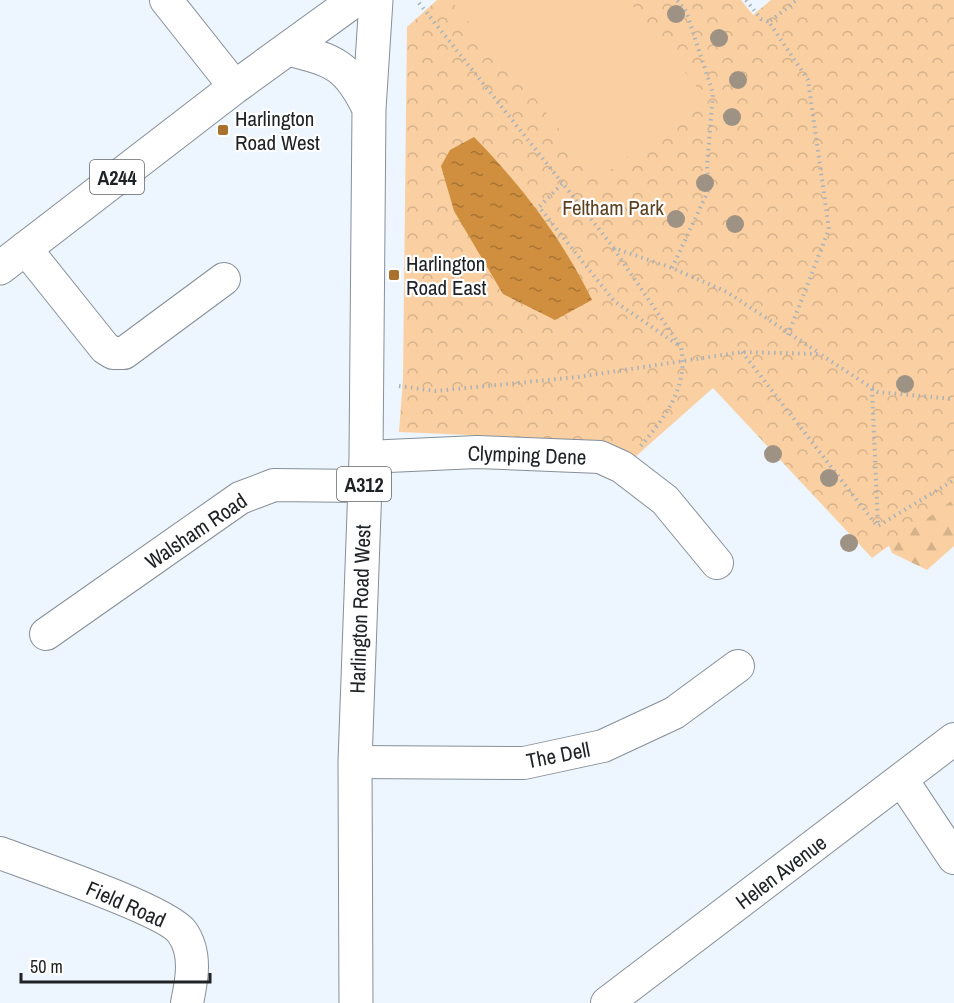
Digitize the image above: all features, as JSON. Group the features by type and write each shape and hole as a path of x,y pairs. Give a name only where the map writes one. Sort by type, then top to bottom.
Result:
{"main road":[{"name":"A244","path":"12,258 235,87 355,0"},
{"name":"Harlington Road West","path":"356,1003 355,762 365,471 369,109 376,0"},
{"path":"288,49 330,61 345,72 356,82 369,109"}],"street":[{"path":"166,0 235,87"},
{"path":"12,258 112,353 124,353 224,279"},
{"name":"Clymping Dene","path":"365,471 477,452 600,457 622,467 665,500 717,563"},
{"name":"Walsham Road","path":"46,634 240,498 274,485 365,471"},
{"name":"The Dell","path":"355,762 524,763 603,746 674,713 738,666"},
{"name":"Helen Avenue","path":"618,1000 954,739"},
{"path":"902,780 954,858"},
{"name":"Field Road","path":"0,853 159,914 182,932 194,967 187,1003"}],"path":[{"path":"672,268 710,189 707,165 713,93 686,11 677,0"},
{"path":"746,0 761,19 769,22 808,80 829,229 788,335"},
{"path":"769,22 797,0"},
{"path":"419,3 614,248 681,347 684,363 673,402 664,419 622,467"},
{"path":"562,184 539,207 614,301 681,347"},
{"path":"614,248 672,268 727,292 788,335 872,389 954,399"},
{"path":"399,386 436,391 579,377 684,363 742,352 819,354"},
{"path":"742,352 878,526"},
{"path":"872,389 878,526"},
{"path":"878,526 954,480"}],"green space":[{"name":"Feltham Park","path":"437,0 741,0 753,15 771,0 954,0 954,499 872,558 713,388 635,457 606,441 399,432 403,379 407,27"},
{"path":"451,0 500,0 515,18 485,42"},
{"path":"505,0 628,0 704,96 599,179 490,42 520,18"},
{"path":"954,480 954,546 927,570 892,553 884,533"}],"water":[{"path":"474,137 540,214 568,256 592,300 555,320 503,294 454,211 441,166 450,150"}],"place":[{"name":"Harlington Road West","path":"223,130"},
{"name":"Harlington Road East","path":"394,275"}]}
